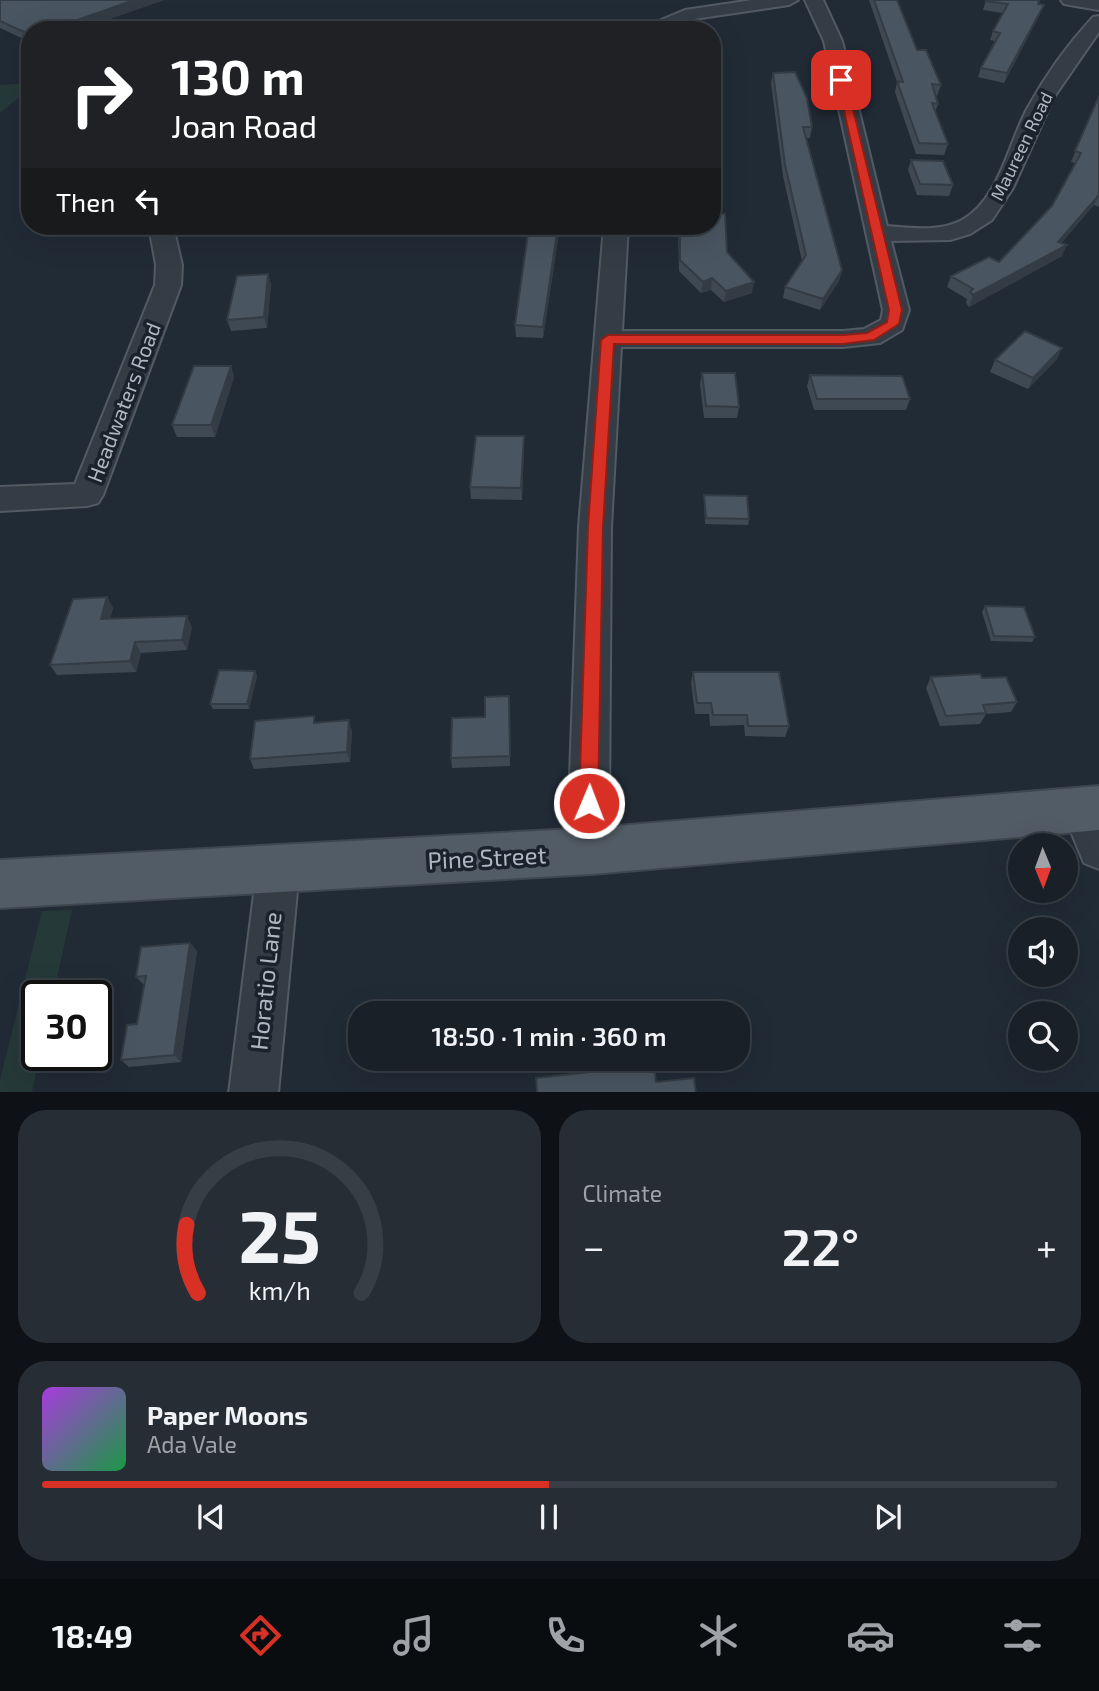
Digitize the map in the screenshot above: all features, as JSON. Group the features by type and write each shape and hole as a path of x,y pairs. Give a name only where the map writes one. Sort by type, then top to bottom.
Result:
{"main road":[{"name":"Pine Street","path":"0,884 1093,822"}],"street":[{"path":"671,21 691,14 789,0"},
{"path":"608,340 828,340 878,334 893,324 896,310 834,41 814,0"},
{"path":"1070,0 1099,5"},
{"name":"Maureen Road","path":"877,233 954,232 981,218 997,196 1035,111 1054,80 1099,21"},
{"name":"Headwaters Road","path":"0,499 87,495 168,285 169,265 163,235"},
{"path":"592,851 589,803 595,527 615,235"},
{"name":"Horatio Lane","path":"253,1092 278,870"}],"shaded area":[{"path":"21,84 21,96 0,113 0,85"},
{"path":"72,910 57,980 25,980 42,911"},
{"path":"21,996 21,1071 37,1071 32,1092 0,1092 0,1080"}],"building":[{"path":"0,0 134,0 74,21 21,21 21,31 0,21"},
{"path":"874,0 897,0 917,50 926,50 941,85 932,84 938,104 932,103 948,144 919,143 897,81 903,82"},
{"path":"987,0 1039,0 1038,4 1044,5 1007,73 981,68 1000,33 993,31 1008,4"},
{"path":"795,72 807,98 812,127 803,127 842,270 823,299 785,287 806,255 785,165 773,73"},
{"path":"1099,96 1099,195 1058,242 1067,245 973,295 970,292 973,289 951,276 989,257 999,262 1052,206 1081,153 1075,151"},
{"path":"911,160 943,161 953,185 920,184"},
{"path":"721,214 725,214 727,252 754,282 726,291 712,278 703,282 680,260 680,235 721,235"},
{"path":"528,235 557,235 543,327 515,325"},
{"path":"268,274 264,317 227,320 237,276"},
{"path":"1025,331 1062,348 1033,378 995,360"},
{"path":"194,366 231,366 211,425 172,425"},
{"path":"702,373 735,373 739,407 706,406"},
{"path":"810,375 902,376 910,399 817,399"},
{"path":"476,436 524,436 521,488 470,487"},
{"path":"704,495 747,496 749,519 706,518"},
{"path":"107,597 101,619 187,616 182,640 135,642 130,661 50,665 73,599"},
{"path":"985,606 1024,607 1035,637 994,636"},
{"path":"219,670 255,671 247,704 210,704"},
{"path":"693,672 779,672 789,726 748,726 747,715 713,715 711,703 697,703"},
{"path":"980,674 982,678 1006,677 1017,702 983,705 986,713 946,716 931,677"},
{"path":"509,696 510,756 451,758 452,718 485,717 485,697"},
{"path":"314,716 314,723 349,720 347,752 250,759 255,721"},
{"path":"190,943 174,1055 121,1060 127,1025 137,1024 146,976 136,977 141,947"},
{"path":"600,1071 655,1071 656,1082 694,1078 696,1092 537,1092 536,1078"}],"route":[{"path":"589,803 595,527 608,340 843,340 870,337 886,331 893,324 896,310 868,202 841,80"}]}
